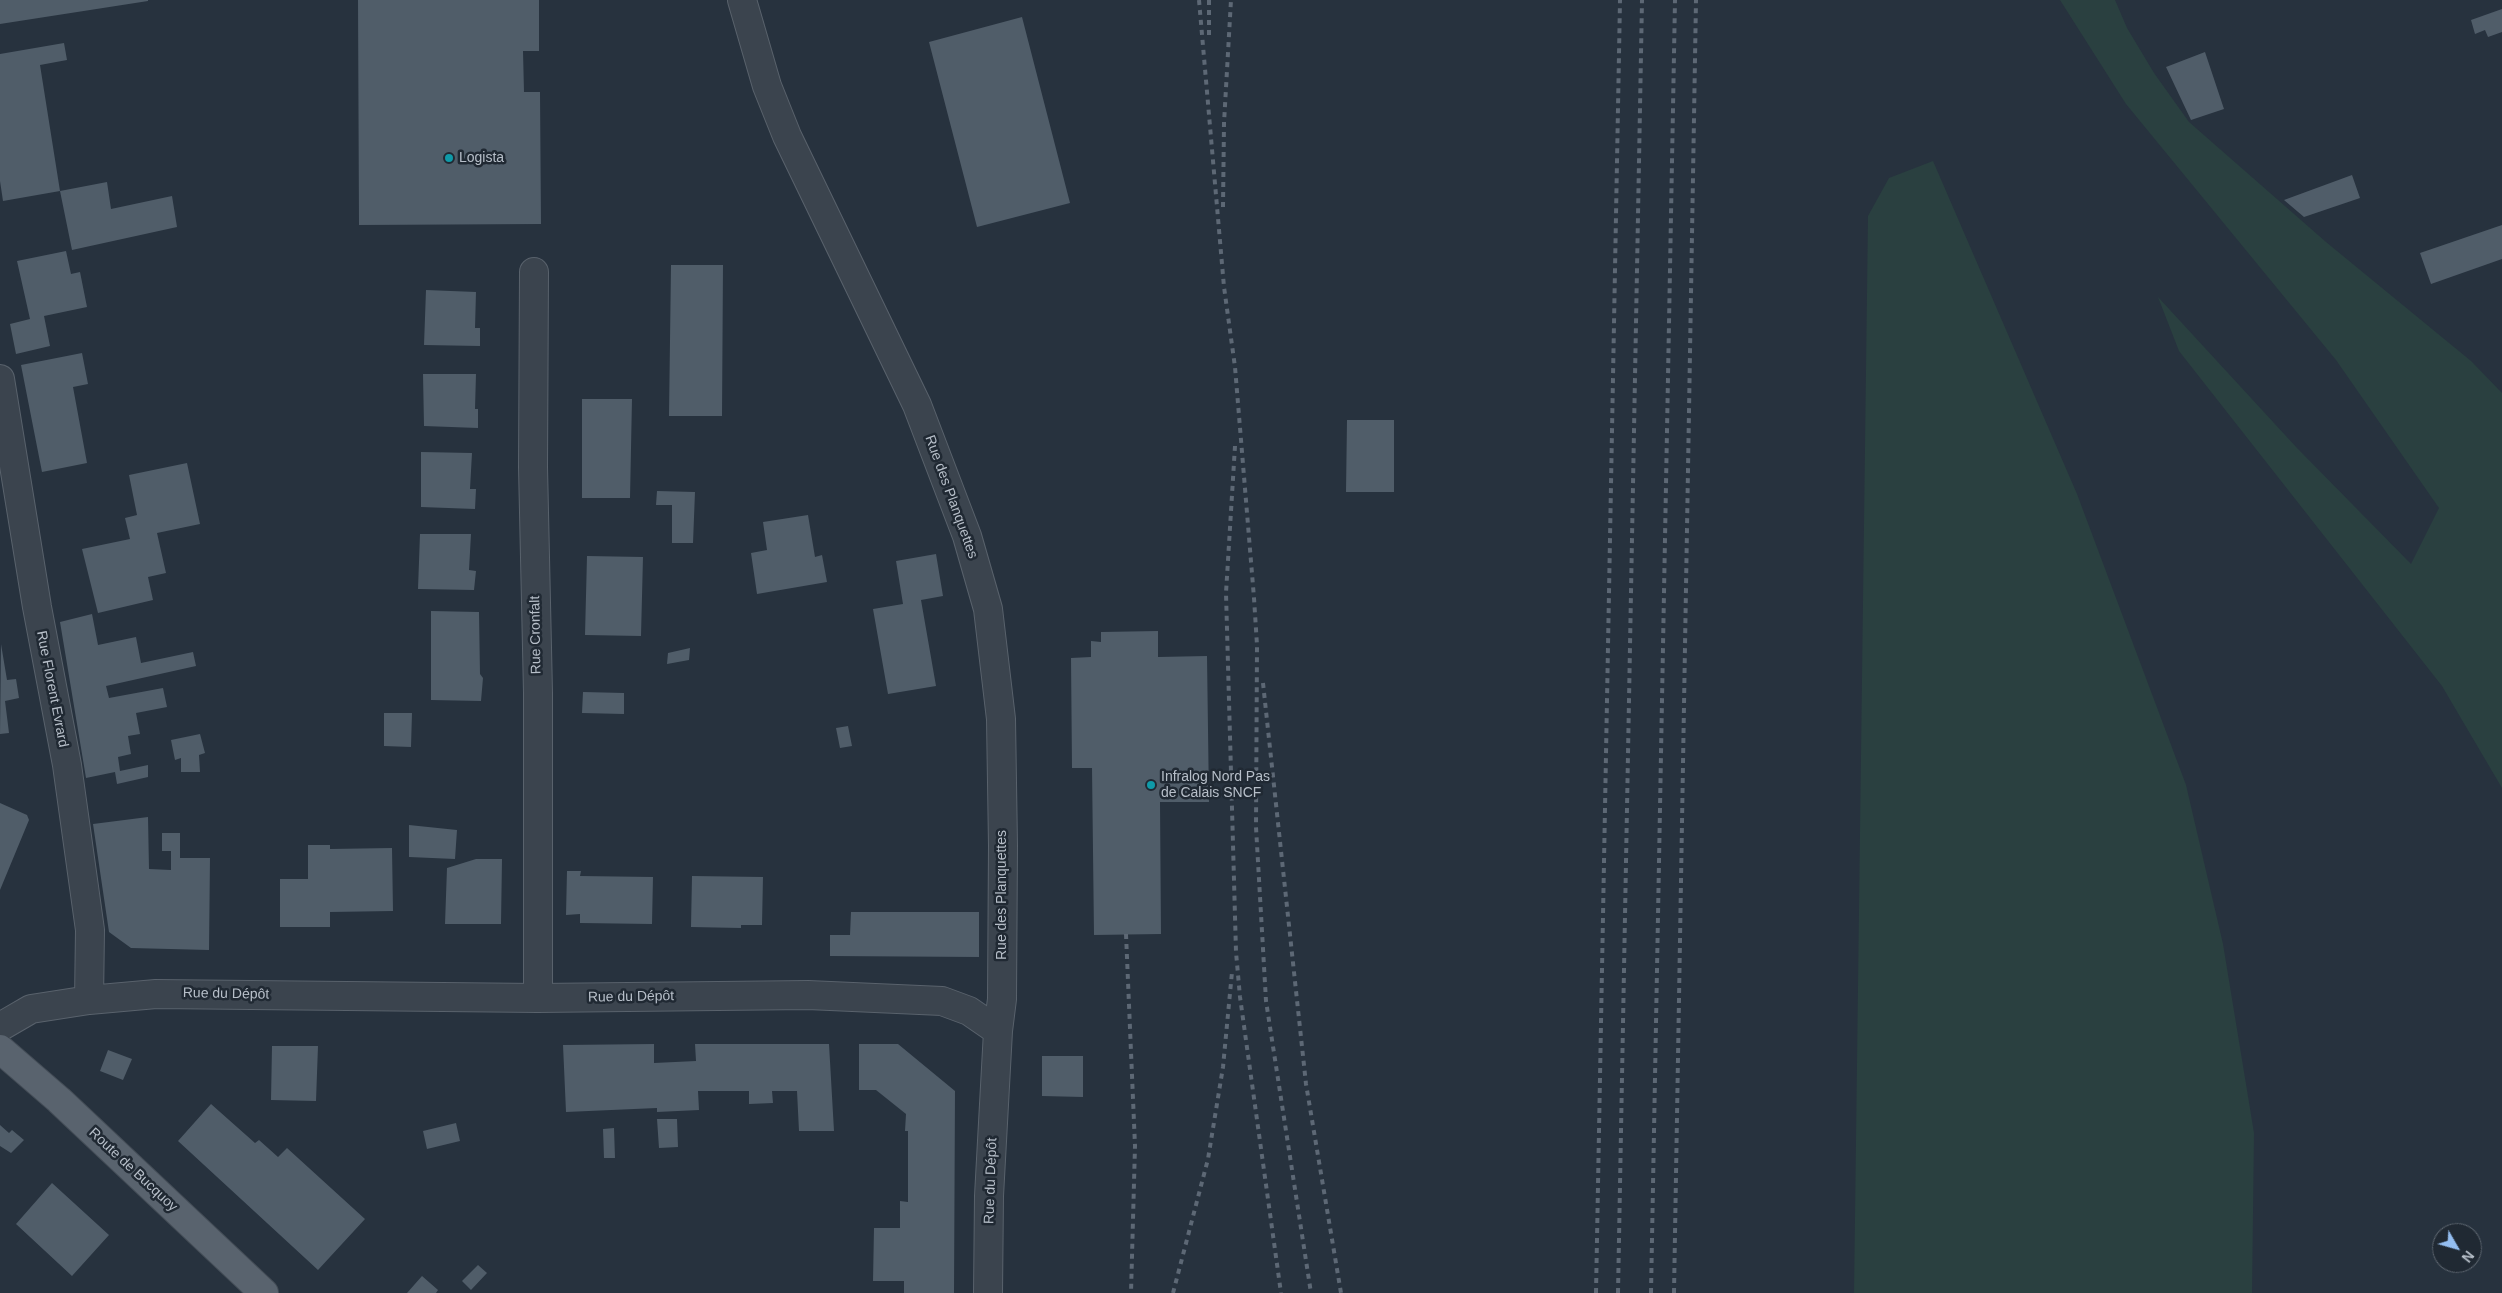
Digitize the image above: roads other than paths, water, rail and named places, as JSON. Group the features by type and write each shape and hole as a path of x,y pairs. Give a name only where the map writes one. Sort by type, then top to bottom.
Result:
{"main road":[{"name":"Route de Bucquoy","path":"0,1049 65,1106 264,1293"}],"street":[{"name":"Rue des Planquettes","path":"742,0 766,86 787,136 917,405 967,536 988,610 1001,719 1004,846 1002,999 998,1031"},
{"name":"Rue Cronfalt","path":"534,272 533,467 538,692 538,998"},
{"name":"Rue Florent Evrard","path":"0,379 37,607 67,765 90,930 90,1000"},
{"name":"Rue du Dépôt","path":"0,1027 31,1010 90,1000 156,994 538,998 808,995 942,1001 968,1011 998,1031 989,1196 988,1293"}],"railway":[{"path":"1199,0 1224,287 1235,367 1254,598 1257,645 1256,827 1266,1001 1311,1293"},
{"path":"1209,0 1209,39"},
{"path":"1223,207 1224,123 1231,0"},
{"path":"1596,1293 1620,0"},
{"path":"1618,1293 1642,0"},
{"path":"1651,1293 1675,0"},
{"path":"1674,1293 1696,0"},
{"path":"1235,446 1226,593 1236,952 1240,997 1281,1293"},
{"path":"1263,683 1306,1084 1341,1293"},
{"path":"1126,934 1135,1146 1131,1293"},
{"path":"1173,1293 1208,1159 1223,1067 1232,972"}],"place":[{"name":"Logista","path":"449,158"},
{"name":"Infralog Nord Pas de Calais SNCF","path":"1151,785"}]}
